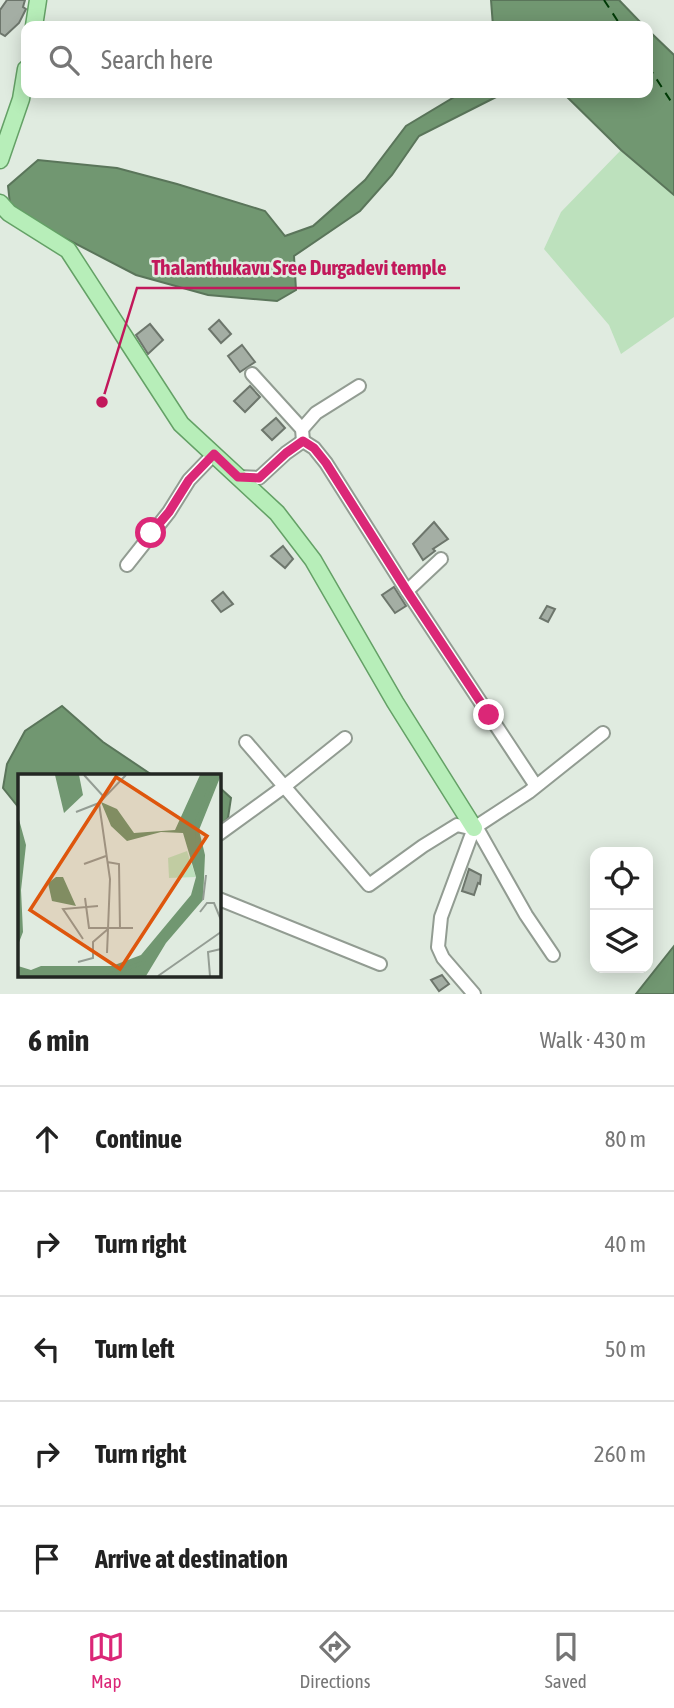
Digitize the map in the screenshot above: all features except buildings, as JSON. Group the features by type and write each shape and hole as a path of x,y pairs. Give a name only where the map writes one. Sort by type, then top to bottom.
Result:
{"main road":[{"path":"35,21 38,0"},
{"path":"2,150 21,98"},
{"path":"0,203 9,213 68,250 181,424 277,513 313,560 395,702 474,828"}],"street":[{"path":"252,374 326,463 536,786"},
{"path":"238,477 259,478 303,435 316,413 359,386"},
{"path":"127,565 169,512 189,480 214,454"},
{"path":"407,591 441,559"},
{"path":"474,994 443,958 438,947 441,918 474,828 536,786 603,733"},
{"path":"220,833 345,738"},
{"path":"246,742 369,886 423,846 457,825 478,830 526,915 553,955"},
{"path":"220,899 380,964"}],"shaded area":[{"path":"491,0 619,0 639,21 493,21"},
{"path":"653,35 674,55 674,195 621,150 568,98 653,98"},
{"path":"453,98 494,98 419,136 392,175 360,211 294,256 296,290 277,301 208,295 136,275 53,232 10,204 8,186 38,160 117,168 265,211 285,236 313,226 365,180 406,126"},
{"path":"621,150 674,195 674,317 621,354 609,325 544,249 561,212"},
{"path":"62,706 103,742 151,774 18,774 18,807 3,788 7,764 25,731"},
{"path":"220,788 231,798 228,818 220,826"},
{"path":"674,946 674,994 636,994"}],"ferry route":[{"path":"604,0 618,21"},
{"path":"653,74 674,106"}],"place":[{"name":"Thalanthukavu Sree Durgadevi temple","path":"102,402"}],"route":[{"path":"151,533 169,512 189,480 214,454 238,477 259,478 303,441 314,448 326,463 489,715"}]}
